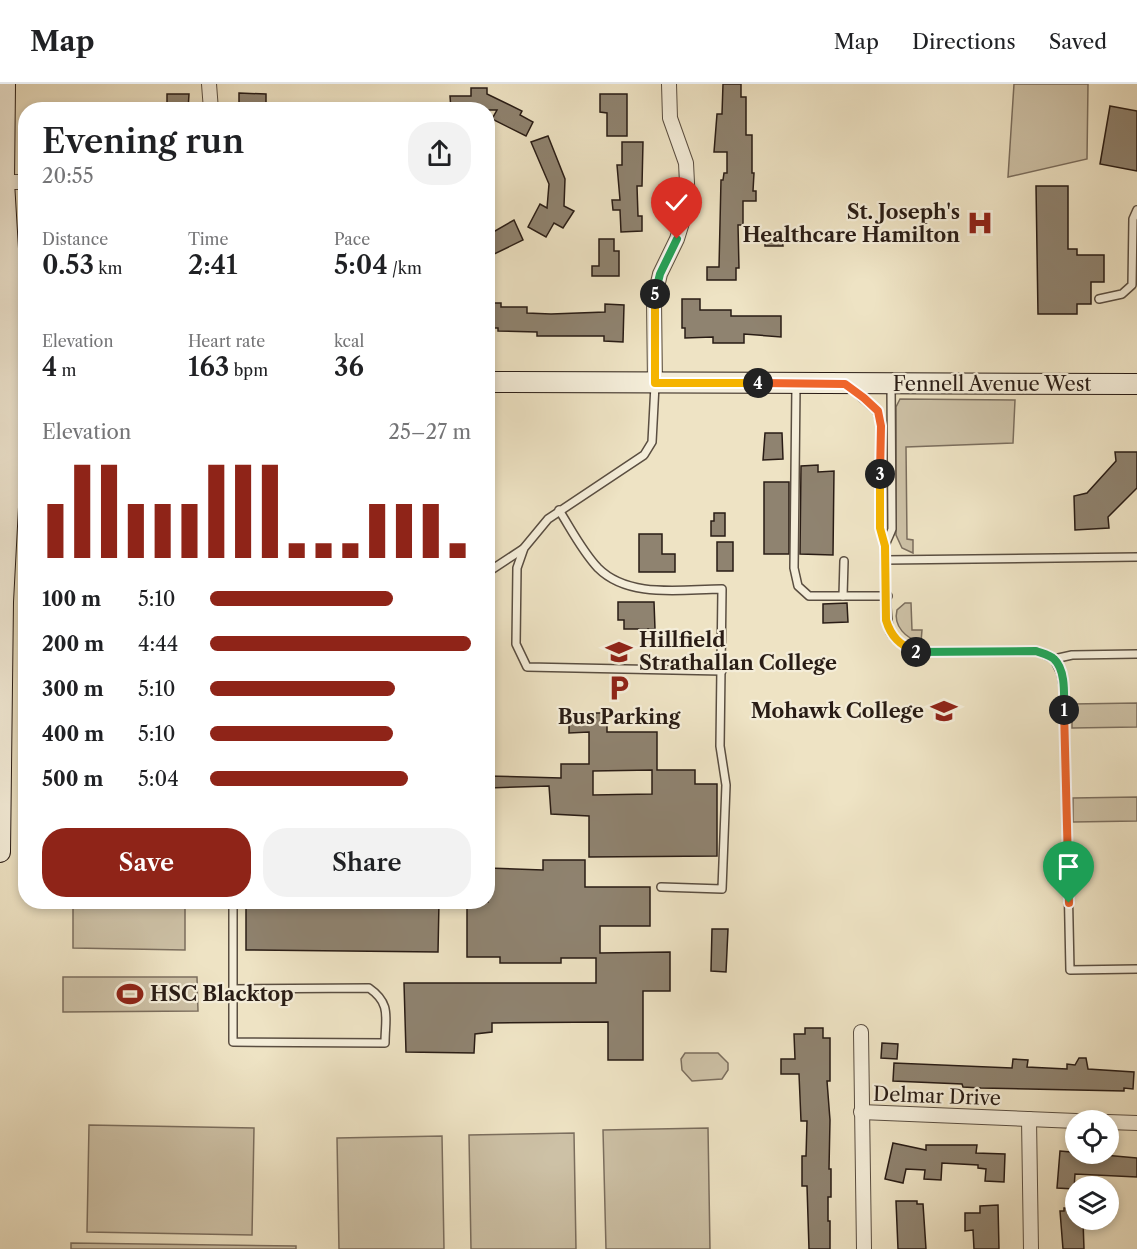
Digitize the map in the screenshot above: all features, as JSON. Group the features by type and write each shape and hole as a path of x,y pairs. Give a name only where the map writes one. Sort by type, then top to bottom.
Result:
{"main road":[{"path":"0,852 3,602 10,469 0,440 16,378 2,295 10,282 4,182 5,84"},
{"name":"Fennell Avenue West","path":"495,382 1137,384"}],"street":[{"path":"209,84 210,102"},
{"path":"655,383 654,300 660,274 677,239 688,203 686,163 670,118 669,84"},
{"path":"4,182 18,182"},
{"path":"861,1032 861,1112"},
{"name":"Delmar Drive","path":"864,1249 861,1112 1065,1121"},
{"path":"1029,1119 1031,1249"},
{"path":"1119,1122 1137,1123"}],"lane":[{"path":"1099,299 1122,294 1132,285 1133,219 1137,210"},
{"path":"495,568 523,549 540,527 559,510 637,461 649,448 653,434 655,383"},
{"path":"796,383 794,568 798,586 809,596 888,596"},
{"path":"845,384 878,411 881,426 880,528 885,546 888,596 886,620 889,630 899,644 915,652 1036,651 1054,659 1072,655 1137,654"},
{"path":"885,546 892,529 892,384"},
{"path":"559,510 597,566 617,582 632,587 651,589 722,589 720,746 726,785 722,889 661,887"},
{"path":"523,549 517,568 516,644 527,667 722,671"},
{"path":"885,560 1137,557"},
{"path":"843,596 844,561"},
{"path":"1054,659 1061,673 1064,690 1070,970 1137,969"},
{"path":"233,909 233,1042 385,1043 385,1005 381,997 369,988 234,989"}],"shaded area":[{"path":"1014,84 1088,84 1087,159 1008,177"},
{"path":"900,399 1015,400 1013,443 906,447 907,539 913,540 913,553 902,548 896,535 896,407"},
{"path":"905,603 911,603 912,630 922,630 921,642 910,638 899,626 897,610"},
{"path":"1137,703 1137,727 1072,728 1072,704"},
{"path":"1137,797 1137,821 1073,822 1073,798"},
{"path":"73,909 185,909 185,950 73,948"},
{"name":"HSC Blacktop","path":"63,977 197,977 198,1011 63,1012"},
{"path":"685,1053 718,1053 728,1063 728,1070 722,1079 692,1081 682,1070 681,1059"},
{"path":"89,1125 254,1128 252,1235 87,1232"},
{"path":"708,1128 710,1249 606,1249 603,1130"},
{"path":"574,1133 576,1249 471,1249 469,1135"},
{"path":"442,1136 444,1249 339,1249 337,1138"},
{"path":"71,1243 296,1246 296,1249 71,1249"}],"building":[{"path":"723,84 741,84 741,97 746,97 746,135 752,135 753,191 756,191 756,201 743,201 743,225 738,225 739,268 736,268 736,280 707,280 707,267 719,267 721,180 723,180 724,173 727,173 727,152 714,152 717,114 722,114"},
{"path":"471,88 487,88 487,94 522,111 520,115 533,122 526,136 495,120 497,110 495,110 495,102 450,102 450,96 471,96"},
{"path":"239,93 266,94 266,102 239,102"},
{"path":"167,94 189,94 188,102 167,102"},
{"path":"600,94 627,94 627,136 607,136 607,113 600,112"},
{"path":"1110,106 1137,111 1137,171 1100,164"},
{"path":"548,136 565,179 564,206 574,211 563,228 554,223 546,237 528,227 540,204 547,208 549,184 531,142"},
{"path":"622,142 643,142 642,186 637,186 638,216 642,216 642,231 621,232 620,210 613,210 612,200 620,200 617,165 622,165"},
{"path":"1036,186 1068,186 1068,249 1077,249 1077,255 1104,255 1104,282 1091,282 1091,304 1077,304 1077,314 1038,314"},
{"path":"514,220 523,240 495,254 495,231"},
{"path":"765,232 781,232 783,246 765,246"},
{"path":"599,239 614,239 614,251 619,251 619,276 592,276 592,266 599,266"},
{"path":"682,299 700,299 700,310 731,310 731,316 781,316 781,337 744,334 744,343 713,343 713,337 685,338 685,328 682,328"},
{"path":"495,303 501,303 501,307 527,307 527,313 551,314 605,312 605,304 624,305 623,342 604,341 604,336 537,336 537,332 498,331 498,328 495,328"},
{"path":"765,433 782,433 783,459 763,460"},
{"path":"1115,452 1137,452 1137,488 1108,517 1109,528 1075,530 1074,496 1087,493 1116,461"},
{"path":"818,465 818,472 834,471 833,555 800,554 801,466"},
{"path":"764,482 789,482 789,554 764,554"},
{"path":"714,513 725,513 725,536 711,536 711,521 714,521"},
{"path":"639,534 662,534 662,554 675,554 675,572 639,572"},
{"path":"717,542 733,542 733,571 717,571"},
{"path":"618,602 654,602 655,629 624,629 624,620 618,620"},
{"path":"847,603 848,622 823,623 823,604"},
{"path":"589,713 607,713 607,732 657,732 657,770 695,770 695,784 717,784 717,856 589,857 589,816 551,814 549,786 495,788 495,776 561,778 561,764 589,764 589,732 569,733 569,715","holes":["652,770 652,794 593,795 593,771"]},
{"path":"543,860 585,860 585,887 650,887 650,926 600,926 600,953 670,952 670,991 643,991 643,1060 608,1060 608,1022 492,1023 492,1032 475,1034 474,1053 406,1052 404,983 596,983 596,958 561,958 561,963 500,963 500,957 467,957 467,909 495,909 495,868 543,870"},
{"path":"246,909 439,909 438,952 246,950"},
{"path":"712,929 728,929 726,972 711,971"},
{"path":"805,1028 823,1028 823,1038 830,1038 830,1081 827,1081 830,1120 829,1169 831,1169 831,1197 828,1197 830,1249 809,1249 807,1186 802,1186 802,1156 806,1156 807,1121 801,1121 799,1074 781,1074 781,1059 795,1059 794,1034 805,1034"},
{"path":"882,1043 898,1044 897,1059 881,1058"},
{"path":"1079,1058 1086,1058 1088,1069 1134,1072 1133,1089 1124,1088 1124,1091 981,1088 963,1087 962,1084 893,1081 894,1063 1012,1068 1013,1059 1028,1060 1027,1067 1067,1069 1067,1064 1075,1065"},
{"path":"893,1143 926,1150 926,1145 977,1145 976,1153 1005,1154 1004,1182 985,1181 986,1169 978,1168 978,1165 942,1163 941,1180 924,1179 925,1170 906,1169 903,1183 885,1179"},
{"path":"1060,1151 1065,1151 1065,1164 1119,1164 1119,1156 1137,1158 1137,1177 1075,1174 1075,1176 1065,1176 1065,1188 1057,1188"},
{"path":"896,1201 917,1201 917,1204 923,1204 926,1249 898,1249"},
{"path":"998,1205 999,1249 974,1249 973,1230 965,1231 965,1213 980,1213 980,1206"},
{"path":"1065,1208 1065,1230 1083,1230 1084,1249 1063,1249 1060,1211 1064,1211"}],"place":[{"name":"St. Joseph's Healthcare Hamilton","path":"980,223"},
{"name":"Hillfield Strathallan College","path":"619,652"},
{"name":"Bus Parking","path":"619,688"},
{"name":"Mohawk College","path":"944,711"},
{"name":"HSC Blacktop","path":"130,994"}],"route":[{"path":"677,239 660,274 654,300 655,383 845,384 878,411 881,426 880,528 885,546 888,596 886,620 889,630 899,644 915,652 1036,651 1054,659 1061,673 1064,690 1069,903"}]}
